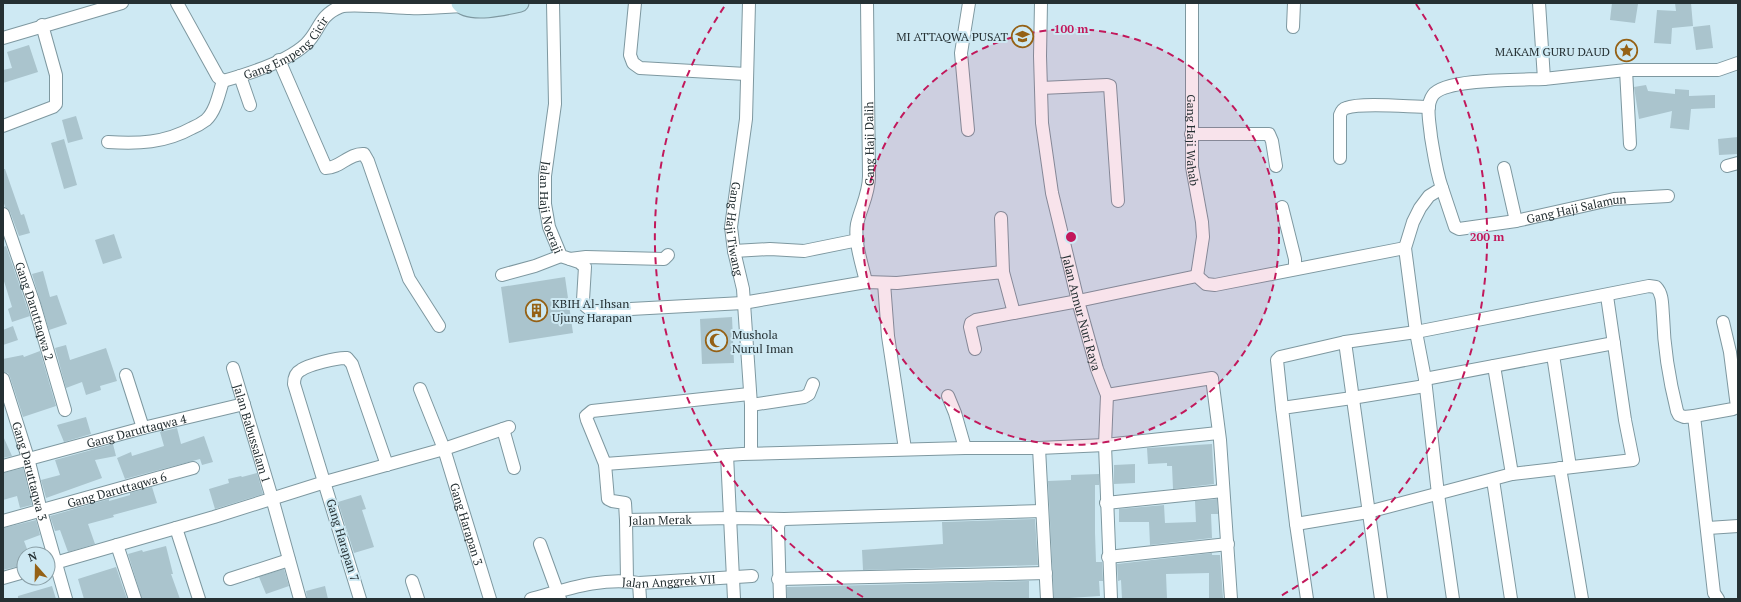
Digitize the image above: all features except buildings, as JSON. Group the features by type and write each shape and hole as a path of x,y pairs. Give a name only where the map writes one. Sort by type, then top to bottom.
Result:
{"street":[{"path":"3,38 42,25 122,3"},
{"path":"108,142 132,143 160,141 189,130 206,120 215,105 223,81 218,77 176,3"},
{"path":"461,4 472,9 520,3"},
{"name":"Jalan Haji Noeraji","path":"553,3 555,104 545,176 545,204 549,227 564,258 579,262 585,267 584,305 587,309 593,311 742,303"},
{"path":"635,3 630,55 636,66 640,68 746,74"},
{"name":"Gang Haji Tiwang","path":"748,3 745,132 731,227 734,251 743,289 742,303 750,400 751,453"},
{"name":"Gang Haji Dalih","path":"866,282 858,240 857,226 869,190 867,3"},
{"path":"968,130 961,53 969,3"},
{"name":"Jalan Annur Nuri Raya","path":"1041,3 1042,123 1052,193 1078,301 1097,369 1107,395 1105,445 1106,503 1111,599"},
{"name":"Gang Haji Wahab","path":"1192,3 1192,167 1202,222 1203,237 1197,276"},
{"path":"1293,27 1294,3"},
{"path":"1539,3 1544,79"},
{"name":"Gang Empeng Cicir","path":"223,81 240,76 295,52 307,43 322,19 328,13 342,6 411,8 461,4"},
{"path":"3,126 56,104 56,75 42,25"},
{"path":"279,60 326,168 332,168 357,154 364,154 368,161 409,279 439,326"},
{"path":"1453,599 1438,494 1425,382 1416,332 1405,248 1413,222 1420,208 1429,196 1442,188 1437,174 1429,107 1433,95 1439,89 1448,86 1486,81 1544,79 1626,70 1718,70 1738,63"},
{"path":"1626,70 1630,144"},
{"path":"240,76 250,105"},
{"path":"1041,88 1110,86 1118,201"},
{"path":"1340,158 1340,115 1342,110 1346,108 1367,106 1429,107"},
{"path":"1191,134 1269,134 1272,141 1276,166"},
{"path":"1504,168 1516,221"},
{"name":"Gang Haji Salamun","path":"1442,188 1457,229 1516,221 1614,199 1668,196"},
{"path":"1282,207 1295,259 1295,269"},
{"name":"Gang Daruttaqwa 2","path":"3,214 34,304 65,410"},
{"path":"1002,218 1003,272 1014,313"},
{"path":"734,251 770,249 804,250 858,240"},
{"path":"975,349 970,328 971,323 976,320 1078,301 1197,276 1209,285 1405,248"},
{"path":"502,274 564,258 586,257 664,259 668,255"},
{"path":"742,303 866,282 897,283 1003,272"},
{"path":"884,283 888,336 905,449"},
{"path":"1307,599 1282,408 1278,358 1345,342 1416,332 1607,296 1649,286 1656,287 1660,291 1662,302 1666,360 1677,411 1679,415 1684,417 1733,409 1737,407 1730,352 1723,322"},
{"path":"1296,524 1368,512 1512,474 1633,460 1607,296"},
{"path":"1345,342 1381,599"},
{"path":"1282,408 1352,398 1494,366 1614,343"},
{"path":"1553,355 1565,468 1582,599"},
{"name":"Gang Harapan 7","path":"360,599 294,384 294,377 300,370 340,357 347,358 352,364 387,465"},
{"path":"1494,366 1512,474"},
{"name":"Jalan Babussalam 1","path":"232,368 272,498 300,599"},
{"path":"126,375 143,428"},
{"path":"1107,395 1211,377 1213,380 1220,440 1231,599"},
{"name":"Gang Daruttaqwa 3","path":"3,379 28,458 48,546"},
{"path":"626,520 625,503 608,499 605,464 587,420 586,416 588,413 804,397 809,394 813,384"},
{"name":"Gang Harapan 3","path":"420,389 444,449 490,599"},
{"path":"948,396 955,413 965,448"},
{"name":"Gang Daruttaqwa 4","path":"3,466 143,428 244,404"},
{"path":"1694,416 1708,528 1714,593 1718,599"},
{"path":"56,563 325,482 444,449 506,428 514,468"},
{"path":"605,464 751,453 905,449 1039,448 1105,445 1218,433"},
{"path":"1039,448 1047,599"},
{"path":"727,455 734,599"},
{"name":"Gang Daruttaqwa 6","path":"3,521 193,468"},
{"path":"1493,480 1511,599"},
{"path":"1106,503 1224,491"},
{"name":"Jalan Merak","path":"640,599 633,581 626,520 731,518 784,519 1042,511"},
{"path":"780,599 778,579 778,528 779,522 784,519"},
{"path":"1708,528 1738,526"},
{"path":"176,528 199,599"},
{"path":"118,544 135,599"},
{"path":"540,544 559,595"},
{"path":"1108,556 1228,544"},
{"path":"230,579 290,560"},
{"path":"778,579 1046,573"},
{"path":"3,578 16,574"},
{"name":"Gang Daruttaqwa 3","path":"56,574 66,599"},
{"name":"Jalan Anggrek VII","path":"531,599 559,595 590,584 752,576"},
{"path":"412,581 418,599"}],"place":[{"name":"MI ATTAQWA PUSAT","path":"1023,36"},
{"name":"MAKAM GURU DAUD","path":"1626,51"},
{"name":"KBIH Al-Ihsan Ujung Harapan","path":"537,310"},
{"name":"Mushola Nurul Iman","path":"717,341"}]}
